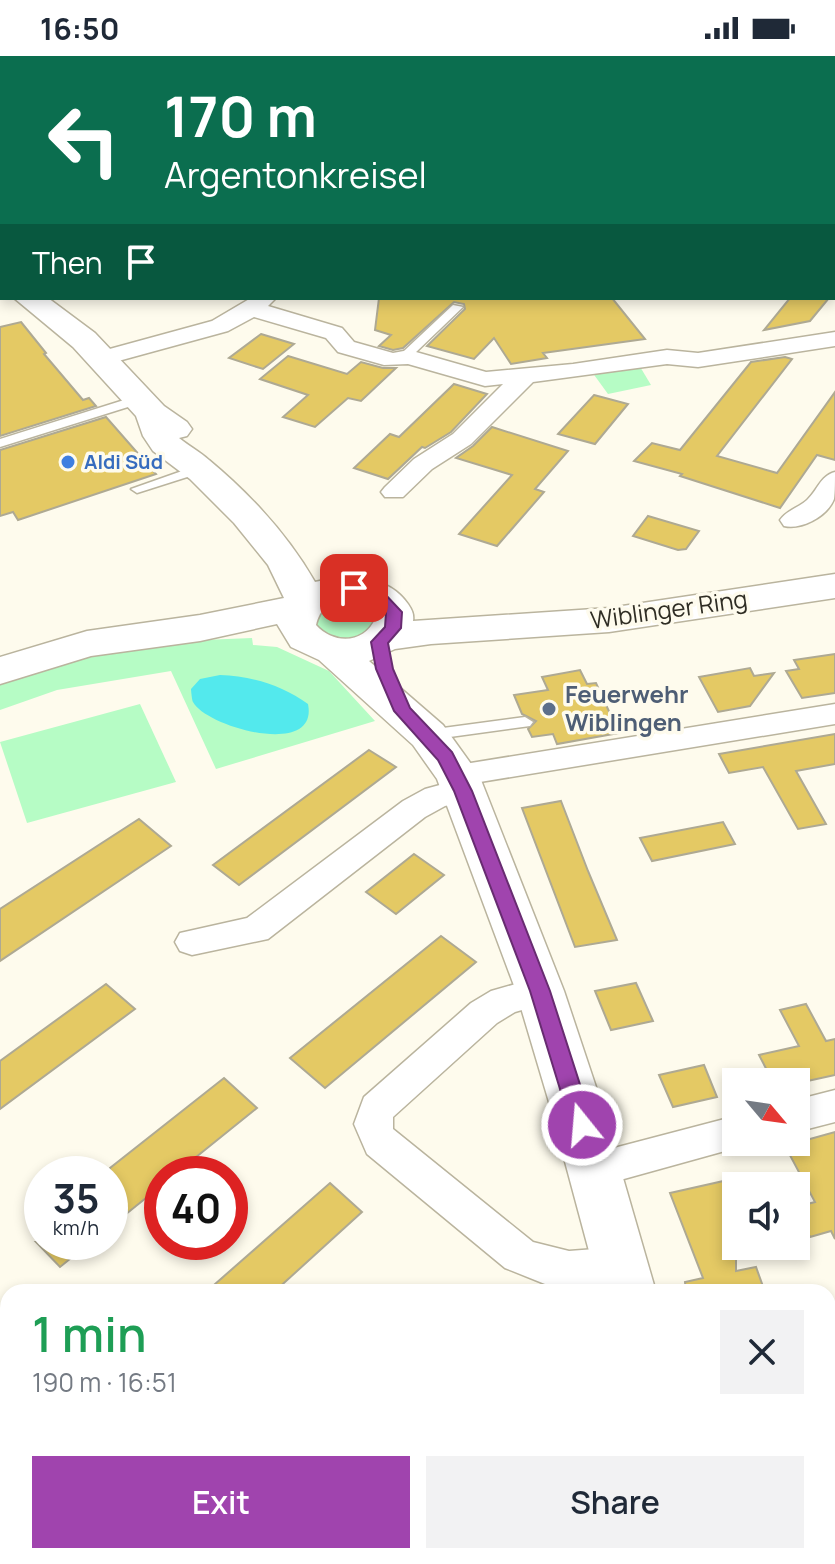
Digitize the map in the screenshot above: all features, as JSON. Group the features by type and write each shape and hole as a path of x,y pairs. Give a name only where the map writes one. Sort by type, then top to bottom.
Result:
{"street":[{"path":"32,300 71,328 103,358 146,406 166,446 199,469 269,540 346,588"},
{"path":"103,358 220,326 259,303 334,333 346,347 392,360 409,357 485,379 647,359 698,360 835,339"},
{"path":"394,492 421,465 462,439 525,376"},
{"path":"793,520 816,506 835,480"},
{"path":"269,540 310,624 368,685 415,723"},
{"name":"Wiblinger Ring","path":"385,629 502,627 609,620 835,586"},
{"path":"310,624 322,592 346,588 377,594 385,629 382,662 415,723 460,783 540,991 625,1279 571,1272 519,1255 385,1147 373,1129 372,1118 385,1100 484,1013 504,1001 540,991"},
{"path":"0,671 87,644 200,628 310,624 357,650 385,629"},
{"path":"192,942 256,930 414,809 460,783 835,714"},
{"path":"810,1112 835,1106"},
{"path":"595,1170 722,1136"}],"lane":[{"path":"409,357 408,353 457,307"},
{"path":"0,443 146,406"},
{"path":"137,489 199,469"},
{"path":"415,723 525,722"}],"green space":[{"path":"639,365 651,385 608,394 592,372"},
{"path":"359,596 383,622 350,642 318,635 310,614 314,607"},
{"path":"252,638 253,645 277,647 329,671 375,721 216,769 171,671 57,690 0,710 0,683 98,654 203,640"},
{"path":"140,704 176,782 27,823 0,742"}],"water":[{"path":"220,675 255,680 288,692 308,704 307,721 296,730 280,734 260,733 218,721 202,712 193,702 191,689 200,679"}],"building":[{"path":"379,300 614,300 645,339 543,353 547,358 511,364 494,338 474,359 427,346 465,309 464,304 454,302 403,348 393,350 379,346 391,335 375,330"},
{"path":"788,300 827,300 810,321 764,330"},
{"path":"21,322 83,400 89,398 96,406 0,436 0,327"},
{"path":"261,334 294,344 263,369 229,358"},
{"path":"288,356 347,374 361,362 396,368 361,401 348,398 315,427 283,417 308,395 260,379"},
{"path":"785,357 792,359 717,456 777,473 835,392 835,460 817,455 780,508 634,461 652,443 680,450 751,362"},
{"path":"454,384 487,394 451,432 422,447 388,479 354,468 390,434 399,437"},
{"path":"594,395 628,404 595,444 558,434"},
{"name":"Aldi Süd","path":"106,417 156,474 18,520 13,512 0,516 0,450"},
{"path":"492,427 568,451 535,489 544,492 497,546 459,534 512,475 456,458"},
{"path":"648,516 699,531 686,549 678,550 633,536"},
{"path":"835,654 835,693 802,698 786,671 799,669 794,660"},
{"path":"750,668 754,676 774,673 750,706 718,712 699,677"},
{"path":"580,670 587,684 596,683 619,733 557,744 553,734 532,737 528,729 536,721 522,714 514,695 548,690 542,677"},
{"path":"835,734 835,764 796,771 826,824 798,829 763,767 729,773 719,754"},
{"path":"369,750 396,767 239,885 213,865"},
{"path":"561,801 617,940 575,947 522,808"},
{"path":"139,819 171,846 0,961 0,909"},
{"path":"723,822 735,844 652,861 640,838"},
{"path":"414,854 444,875 396,914 366,892"},
{"path":"441,936 476,962 325,1088 290,1058"},
{"path":"636,983 653,1021 611,1030 595,991"},
{"path":"106,984 135,1009 0,1109 0,1061"},
{"path":"806,1004 826,1041 835,1039 835,1075 810,1080 810,1068 766,1068 759,1055 799,1046 780,1010"},
{"path":"704,1065 717,1097 673,1107 659,1075"},
{"path":"224,1078 257,1108 197,1156 144,1156 144,1200 128,1212 128,1156 125,1156"},
{"path":"835,1132 835,1239 831,1231 810,1237 810,1203 815,1202 810,1193 810,1172 799,1172 790,1156 810,1156 810,1139"},
{"path":"722,1181 722,1260 736,1260 736,1271 756,1267 762,1284 685,1284 703,1278 670,1193"},
{"path":"330,1183 362,1212 283,1284 215,1284 242,1260 248,1260 248,1255"},
{"path":"53,1260 69,1260 60,1267"}],"place":[{"name":"Aldi Süd","path":"68,462"},
{"name":"Feuerwehr Wiblingen","path":"549,709"}],"route":[{"path":"354,588 377,594 394,612 393,628 380,642 384,669 403,711 445,756 463,791 540,991 582,1125"}]}
